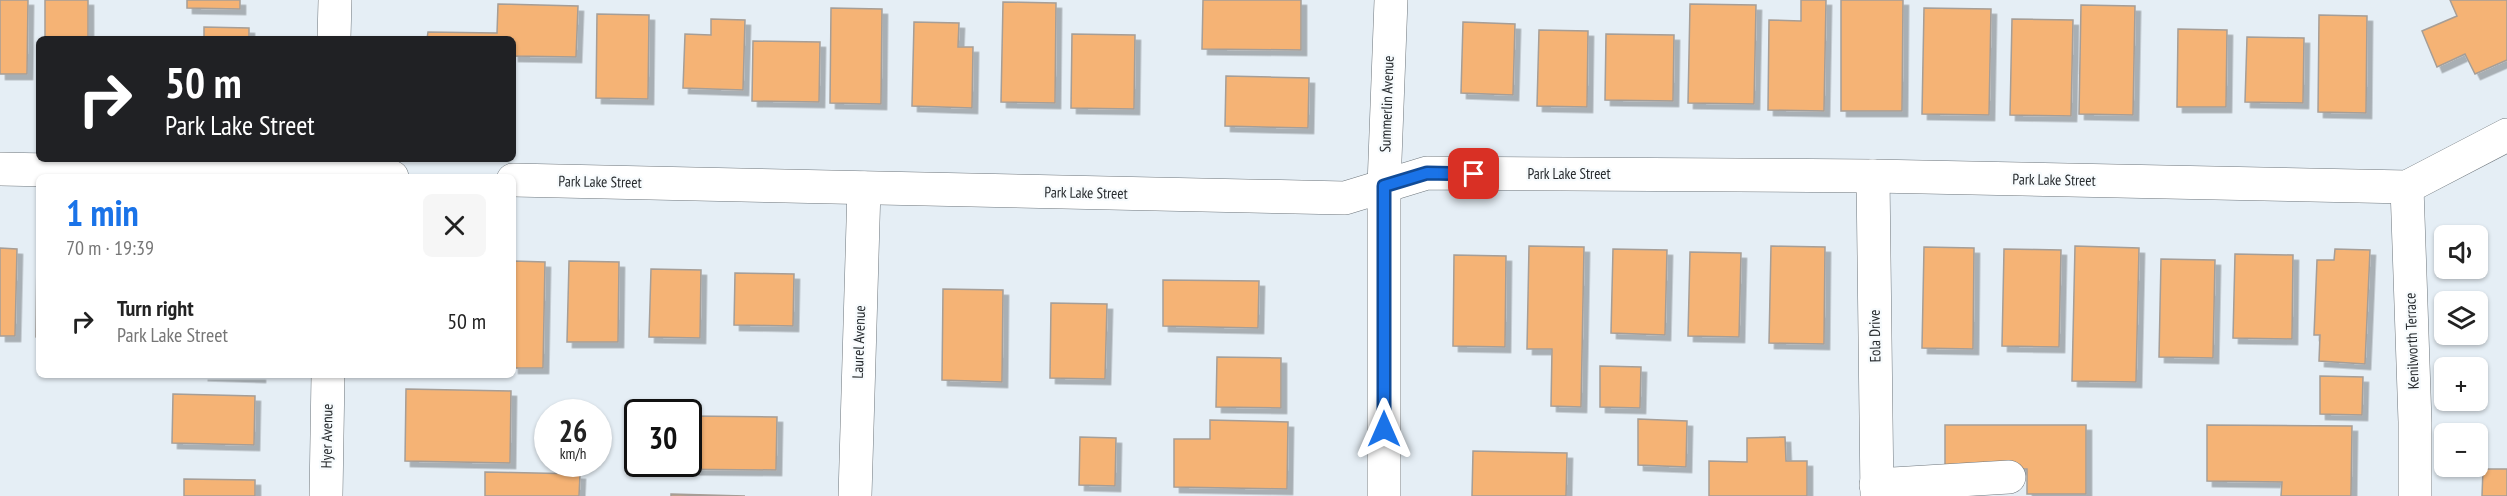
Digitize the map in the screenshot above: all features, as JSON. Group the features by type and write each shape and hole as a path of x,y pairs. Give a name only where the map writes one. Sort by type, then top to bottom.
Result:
{"street":[{"path":"334,36 335,0"},
{"name":"Summerlin Avenue","path":"1384,496 1384,186 1391,0"},
{"name":"Park Lake Street","path":"516,180 1346,198 1427,173 1873,176 2407,187 2507,135"},
{"path":"0,169 331,170 366,174"},
{"name":"Eola Drive","path":"1873,176 1876,491"},
{"name":"Kenilworth Terrace","path":"2407,187 2415,422 2415,496"},
{"name":"Laurel Avenue","path":"855,496 864,188"},
{"name":"Hyer Avenue","path":"326,496 328,378"},
{"path":"1876,491 1924,489 2009,477"}],"building":[{"path":"0,0 28,0 27,74 0,74"},
{"path":"45,0 88,0 88,36 45,36"},
{"path":"187,0 240,0 240,9 187,8"},
{"path":"1203,0 1301,0 1301,50 1202,49"},
{"path":"1801,0 1826,0 1824,111 1768,110 1769,20 1801,21"},
{"path":"1841,0 1903,0 1902,111 1841,111"},
{"path":"2450,0 2507,0 2507,60 2475,74 2465,54 2437,67 2422,31 2457,16"},
{"path":"1003,2 1056,3 1055,103 1001,102"},
{"path":"498,4 578,6 576,57 516,56 516,36 427,36 428,32 497,33"},
{"path":"1690,4 1756,5 1754,104 1688,103"},
{"path":"2081,5 2135,6 2133,115 2079,114"},
{"path":"831,8 882,9 881,104 830,103"},
{"path":"1924,8 1991,9 1989,115 1922,114"},
{"path":"597,14 649,15 648,99 596,98"},
{"path":"2319,15 2367,16 2366,113 2318,112"},
{"path":"711,19 745,20 743,90 683,88 685,34 711,35"},
{"path":"2012,19 2073,20 2071,116 2010,115"},
{"path":"914,22 959,23 958,47 973,47 972,108 912,106"},
{"path":"1463,22 1515,24 1513,95 1461,93"},
{"path":"204,27 249,28 249,36 204,36"},
{"path":"2178,29 2227,30 2226,107 2177,107"},
{"path":"1539,30 1588,31 1587,107 1537,106"},
{"path":"1072,34 1135,35 1134,109 1071,108"},
{"path":"1606,34 1674,35 1673,101 1605,100"},
{"path":"2247,37 2304,38 2303,103 2245,102"},
{"path":"753,41 820,42 819,102 752,101"},
{"path":"1226,76 1309,78 1308,128 1225,126"},
{"path":"1529,246 1584,247 1581,407 1551,406 1552,349 1527,349"},
{"path":"1771,246 1825,247 1824,344 1769,343"},
{"path":"2075,246 2139,248 2136,382 2072,381"},
{"path":"1924,247 1974,248 1973,349 1922,348"},
{"path":"0,248 17,249 15,336 0,336"},
{"path":"1613,249 1667,250 1665,335 1611,333"},
{"path":"2004,249 2061,250 2059,347 2002,346"},
{"path":"2335,249 2370,250 2365,364 2319,361 2320,335 2314,335 2317,260 2334,260"},
{"path":"1690,252 1741,253 1739,337 1688,336"},
{"path":"2235,254 2293,255 2292,339 2233,338"},
{"path":"1454,255 1506,256 1505,347 1453,346"},
{"path":"2161,259 2215,260 2213,358 2159,357"},
{"path":"516,261 545,262 543,368 516,368"},
{"path":"569,261 619,262 618,342 567,342"},
{"path":"651,269 701,270 700,338 649,337"},
{"path":"735,273 794,274 793,326 734,325"},
{"path":"1163,280 1259,281 1258,328 1163,326"},
{"path":"943,289 1003,290 1002,382 942,380"},
{"path":"1051,303 1107,304 1105,379 1050,378"},
{"path":"1217,357 1281,358 1281,408 1216,407"},
{"path":"1600,366 1641,367 1640,408 1600,407"},
{"path":"2320,376 2363,377 2362,415 2320,414"},
{"path":"406,389 511,391 510,463 405,461"},
{"path":"173,394 255,396 254,445 172,443"},
{"path":"702,416 777,417 776,470 702,469"},
{"path":"1638,419 1687,421 1686,467 1638,465"},
{"path":"1210,420 1288,422 1287,489 1174,487 1174,439 1210,439"},
{"path":"1945,425 2086,425 2086,494 2027,494 2027,469 1945,469"},
{"path":"2207,425 2352,426 2351,496 2281,496 2282,482 2207,481"},
{"path":"1080,437 1116,438 1115,486 1079,485"},
{"path":"1785,437 1786,461 1807,461 1807,496 1709,496 1709,461 1747,462 1747,438"},
{"path":"1473,451 1567,453 1566,496 1472,496"},
{"path":"2488,469 2507,469 2507,496 2482,496 2483,477 2488,477"},
{"path":"485,472 534,473 534,477 580,477 579,496 485,496"},
{"path":"184,479 255,480 255,496 184,496"},
{"path":"671,494 745,496 671,496"}],"route":[{"path":"1384,429 1384,186 1427,173 1474,174"}]}
